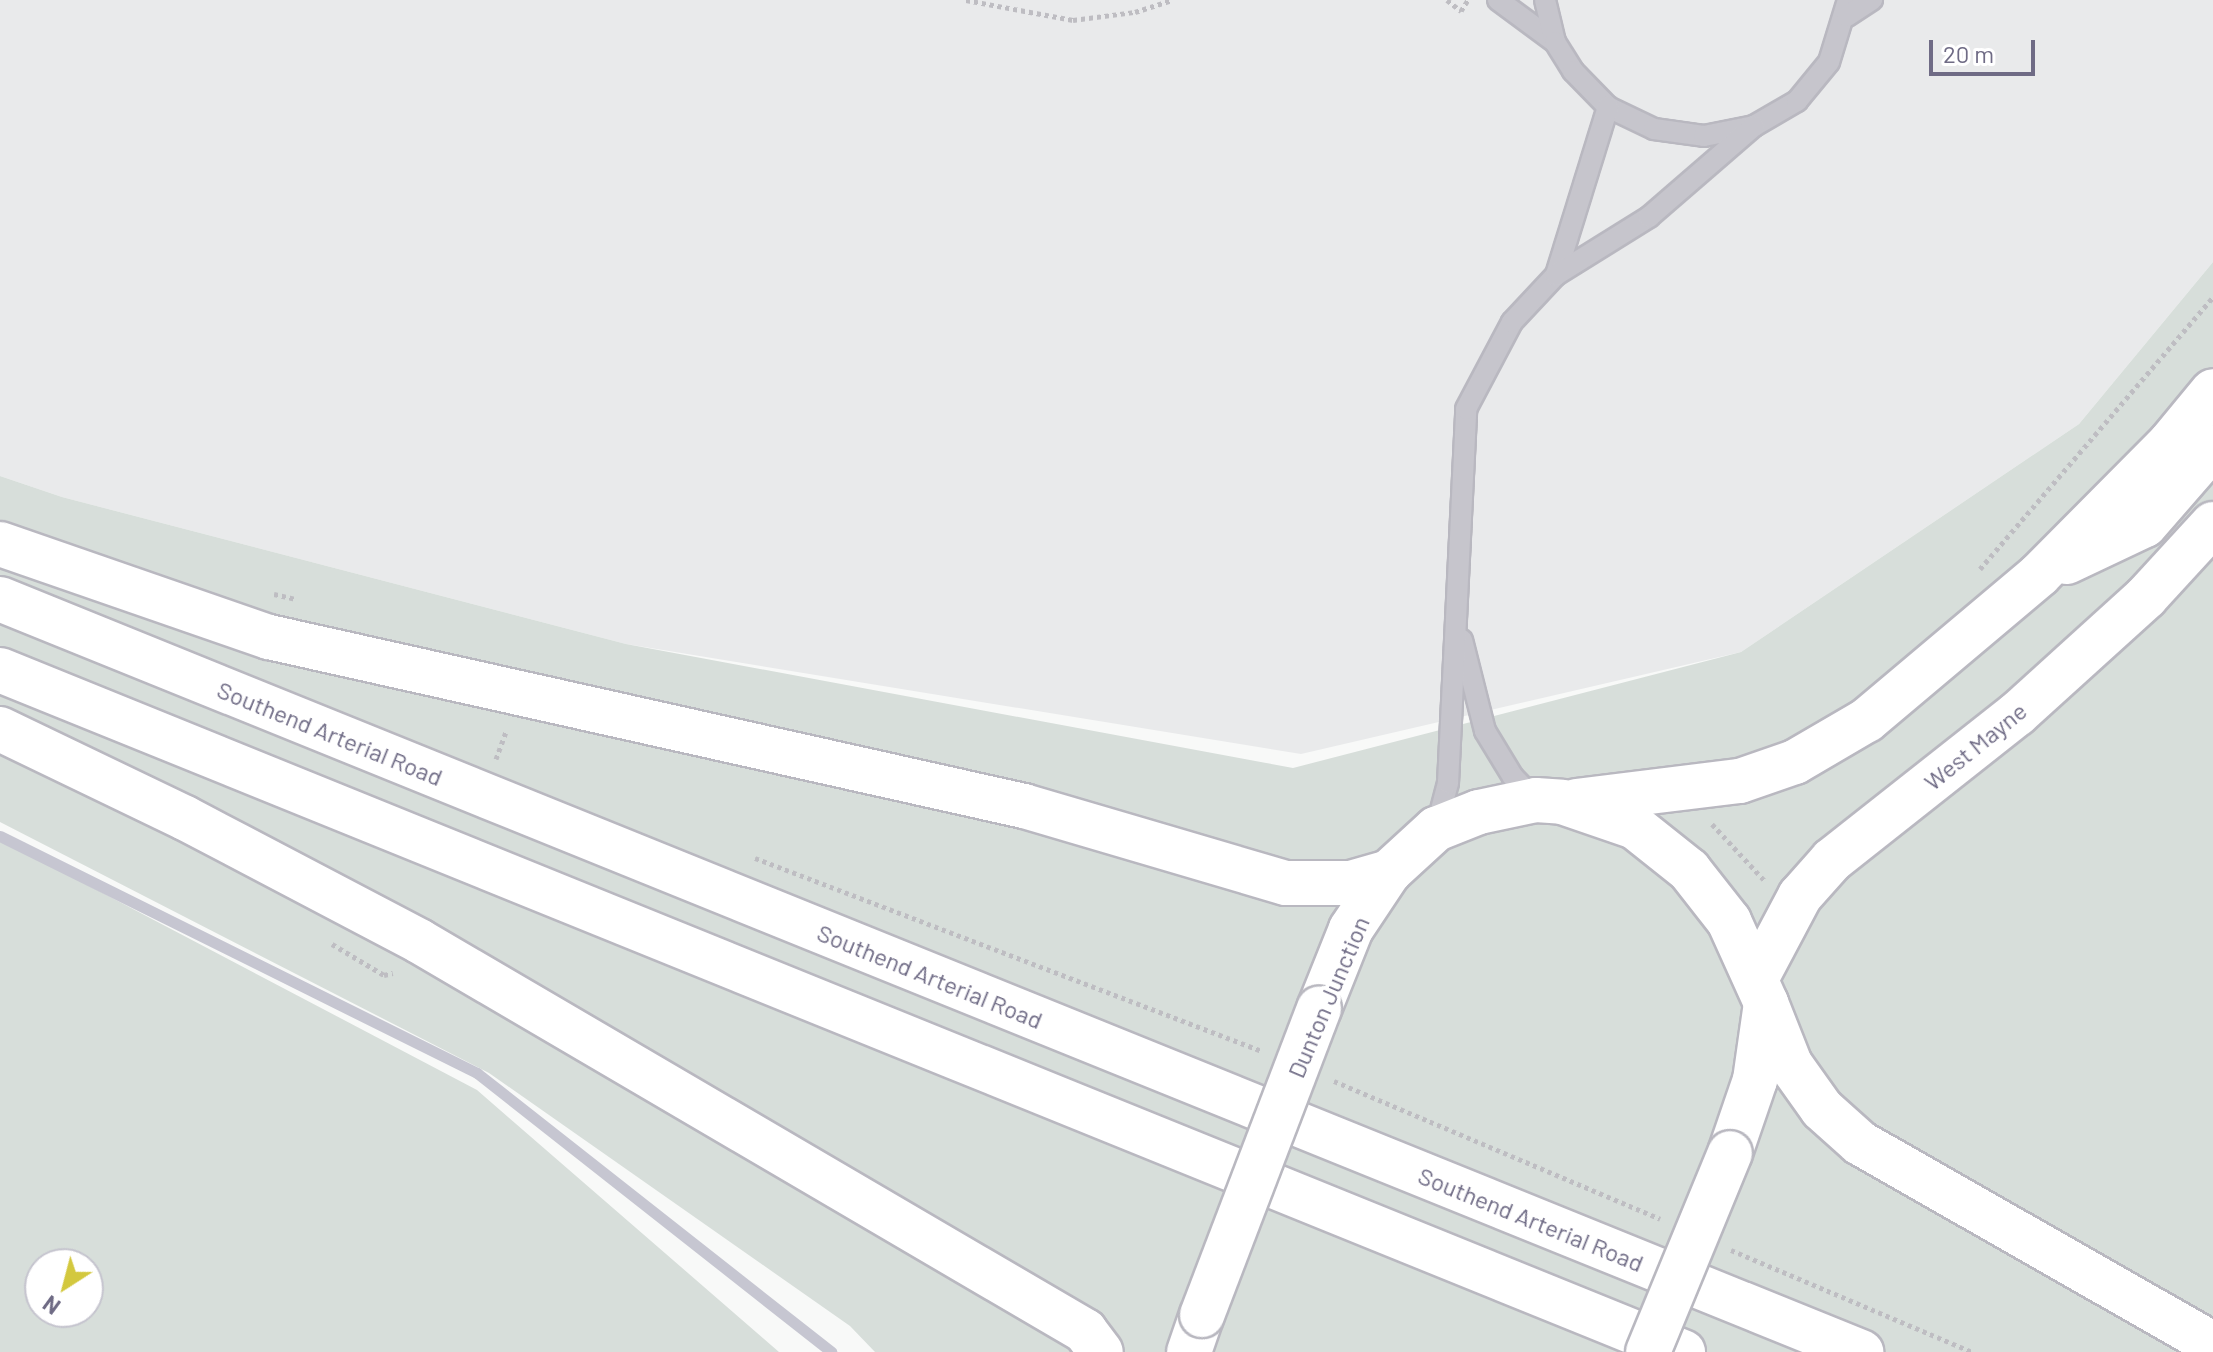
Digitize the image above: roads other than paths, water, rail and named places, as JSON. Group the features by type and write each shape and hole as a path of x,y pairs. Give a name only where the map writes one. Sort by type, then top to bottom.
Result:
{"main road":[{"path":"1549,801 1694,790 1795,762 1867,720 2039,575 2170,443 2213,391"},
{"path":"2039,575 2145,525 2213,447"},
{"name":"West Mayne","path":"1761,991 1800,896 1832,860 2017,714 2146,597 2213,524"},
{"path":"0,544 269,637 1024,806 1286,883 1351,883 1389,872"},
{"name":"Southend Arterial Road","path":"0,599 1861,1352"},
{"path":"0,670 1683,1352"},
{"path":"0,729 185,818 419,941 1085,1331 1101,1352"},
{"path":"1549,801 1635,827 1689,870 1729,921 1790,1064 1822,1109 1860,1143 2213,1344"},
{"name":"Dunton Junction","path":"1196,1334 1351,929 1389,872 1436,829 1479,812 1549,801"},
{"path":"1648,1352 1730,1153 1755,1080 1761,991"}],"lane":[{"path":"1498,0 1555,42"},
{"path":"1545,0 1555,42 1573,71 1608,107 1654,129 1704,136 1754,126"},
{"path":"1436,829 1448,783 1466,409 1512,322 1556,275 1649,217 1754,126 1797,101 1829,62 1848,8 1872,0"},
{"path":"1556,275 1608,107"},
{"path":"1457,620 1485,731 1513,777 1549,801"}],"waterway":[{"path":"0,836 477,1073 831,1352"}]}
